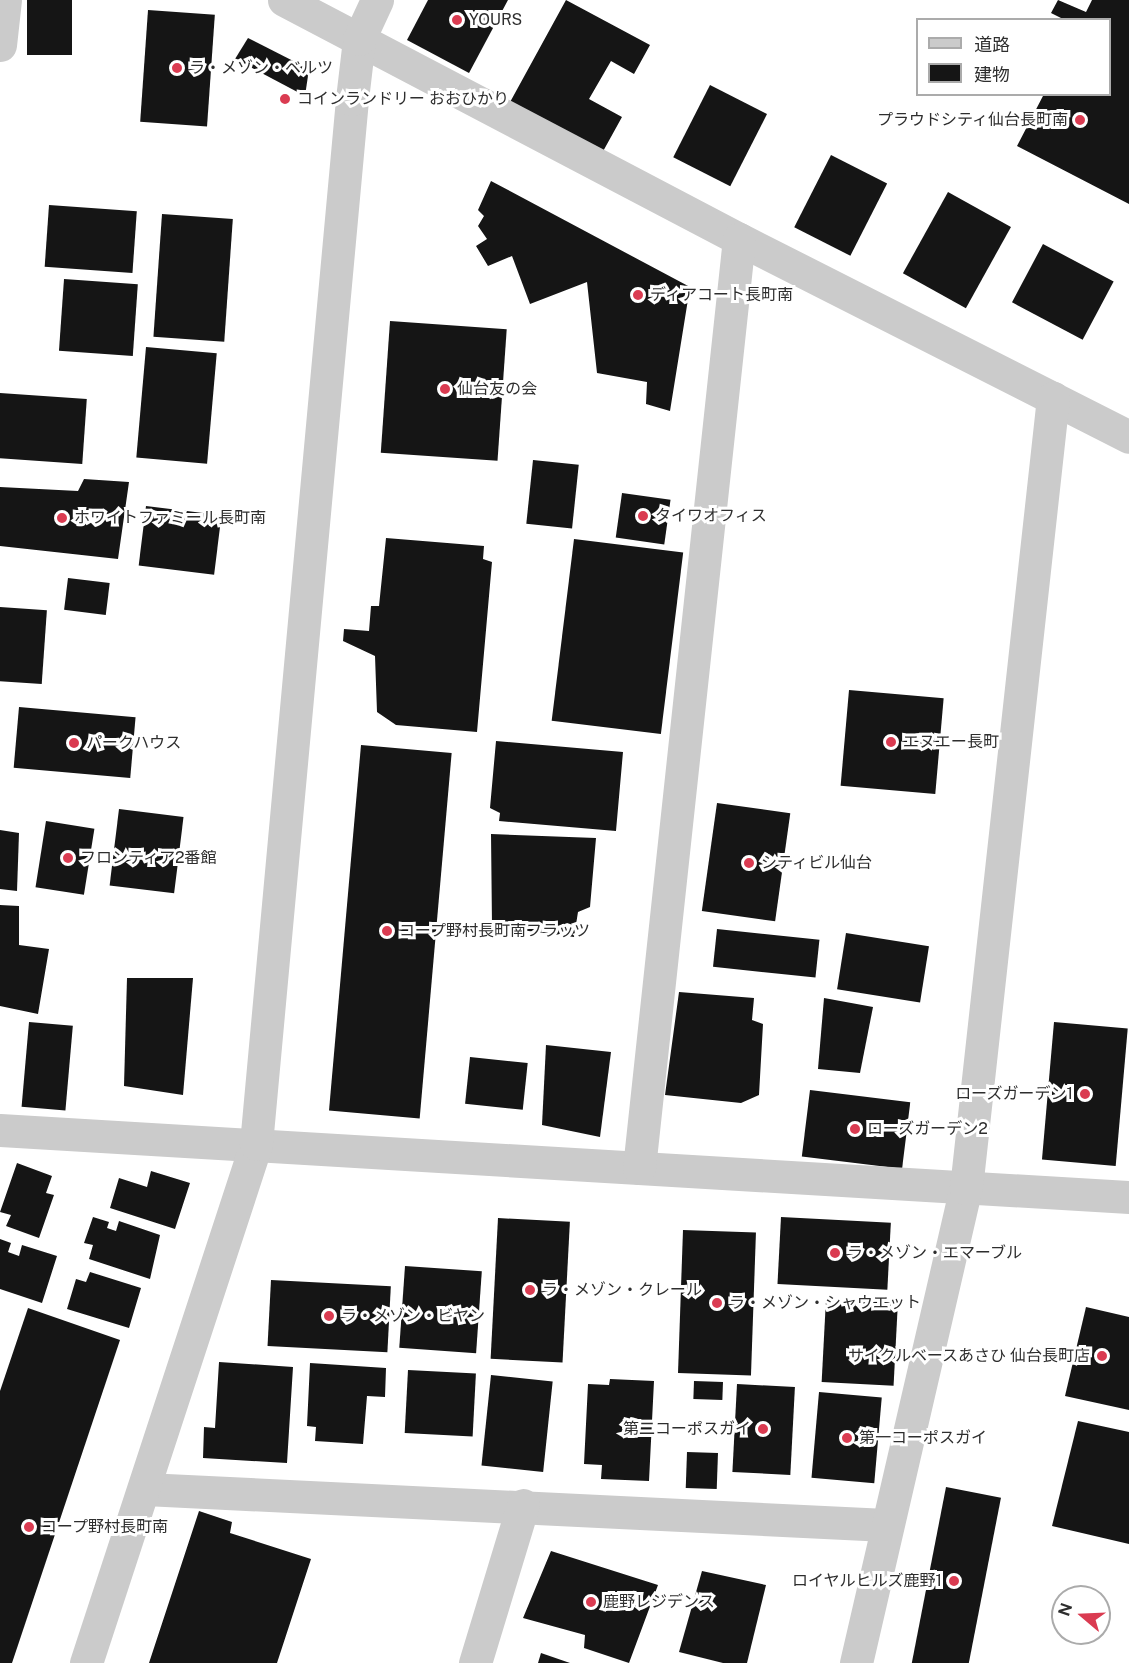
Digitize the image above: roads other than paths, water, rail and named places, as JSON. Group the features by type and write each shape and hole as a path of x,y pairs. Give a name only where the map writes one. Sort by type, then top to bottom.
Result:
{"street":[{"path":"0,45 5,0"},
{"path":"284,0 739,239 1129,437"},
{"path":"86,1663 145,1489 256,1144 359,39 377,0"},
{"path":"639,1168 739,239"},
{"path":"856,1663 886,1525 966,1188 1053,398"},
{"path":"0,1130 1129,1197"},
{"path":"145,1489 523,1505 886,1525"},
{"path":"475,1663 523,1505"}],"place":[{"name":"YOURS","path":"457,20"},
{"name":"ラ・メゾン・ベルツ","path":"177,68"},
{"name":"コインランドリー おおひかり","path":"285,99"},
{"name":"プラウドシティ仙台長町南","path":"1080,120"},
{"name":"ディアコート長町南","path":"638,295"},
{"name":"仙台友の会","path":"445,389"},
{"name":"タイワオフィス","path":"643,516"},
{"name":"ホワイトファミール長町南","path":"62,518"},
{"name":"エヌエー長町","path":"891,742"},
{"name":"パークハウス","path":"74,743"},
{"name":"フロンティア2番館","path":"68,858"},
{"name":"シティビル仙台","path":"749,863"},
{"name":"コープ野村長町南フラッツ","path":"387,931"},
{"name":"ローズガーデン1","path":"1085,1094"},
{"name":"ローズガーデン2","path":"855,1129"},
{"name":"ラ・メゾン・エマーブル","path":"835,1253"},
{"name":"ラ・メゾン・クレール","path":"530,1290"},
{"name":"ラ・メゾン・シャウエット","path":"717,1303"},
{"name":"ラ・メゾン・ビヤン","path":"329,1316"},
{"name":"サイクルベースあさひ 仙台長町店","path":"1102,1356"},
{"name":"第二コーポスガイ","path":"763,1429"},
{"name":"第一コーポスガイ","path":"847,1438"},
{"name":"コープ野村長町南","path":"29,1527"},
{"name":"ロイヤルヒルズ鹿野1","path":"954,1581"},
{"name":"鹿野レジデンス","path":"591,1602"}]}
